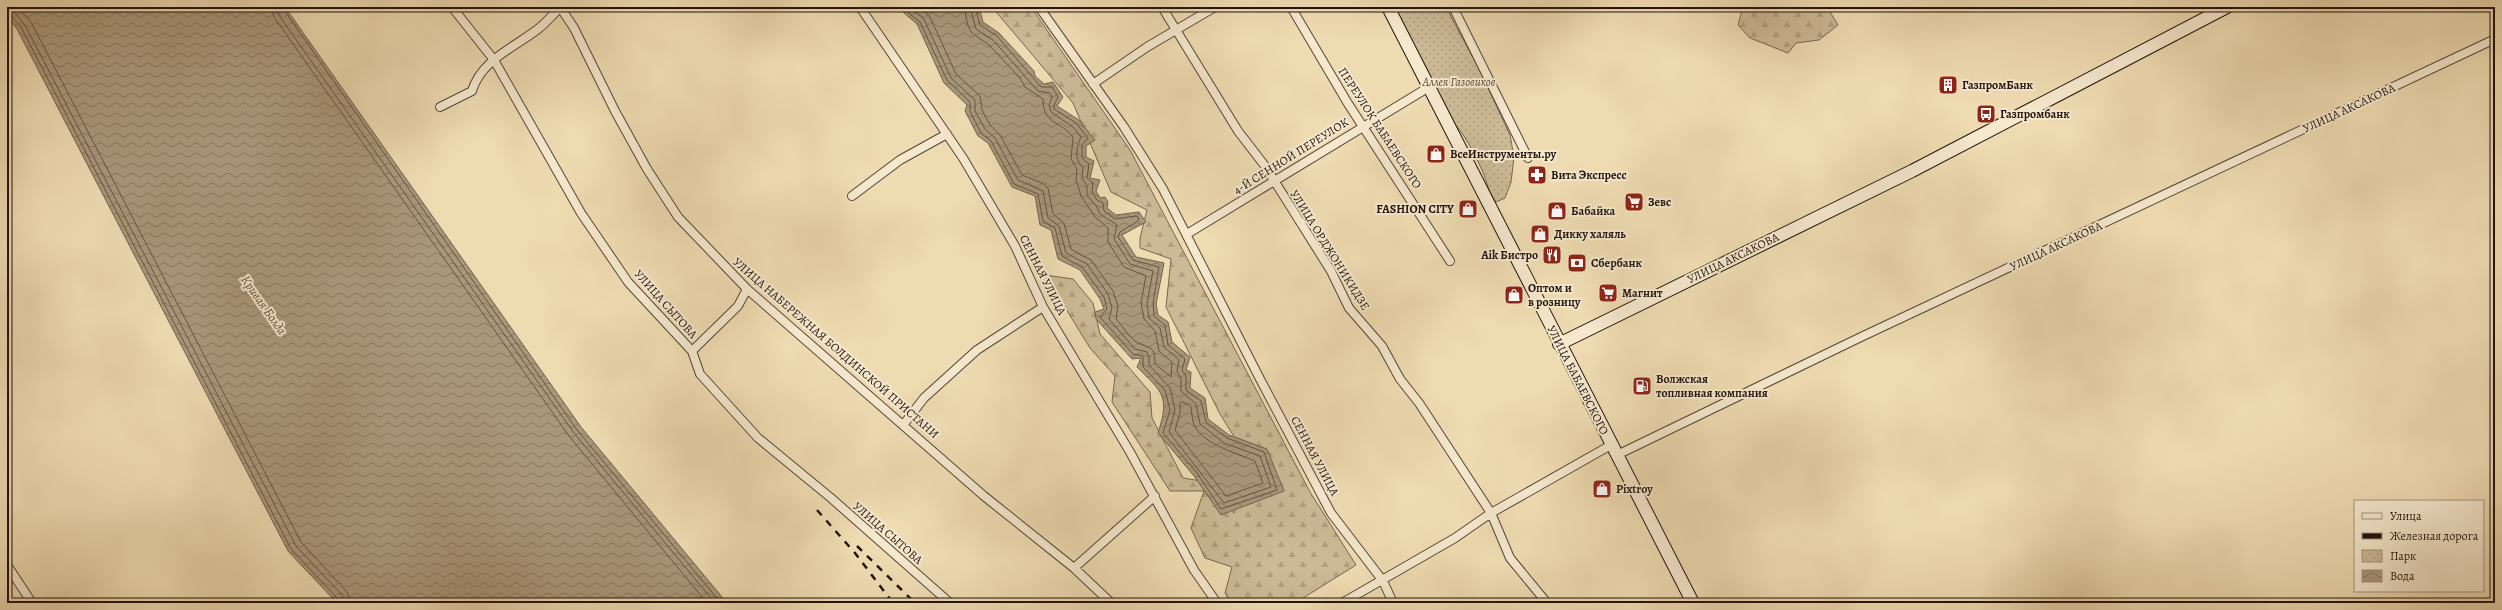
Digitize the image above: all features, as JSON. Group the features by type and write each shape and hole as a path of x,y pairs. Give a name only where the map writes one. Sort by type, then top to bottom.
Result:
{"main road":[{"name":"УЛИЦА БАБАЕВСКОГО","path":"1388,7 1559,344 1693,603"},
{"name":"УЛИЦА АКСАКОВА","path":"1559,344 1912,171 2227,7"}],"street":[{"name":"УЛИЦА СЫТОВА","path":"452,7 494,60 581,213 624,275 692,351 700,374 758,438 830,498 950,603"},
{"path":"440,107 472,91 476,78 494,60 539,28 561,7"},
{"name":"УЛИЦА НАБЕРЕЖНАЯ БОЛДИНСКОЙ ПРИСТАНИ","path":"561,7 574,28 615,110 647,169 678,217 747,289 904,424 984,496 1074,568 1110,602"},
{"name":"СЕННАЯ УЛИЦА","path":"860,7 947,134 1015,246 1043,307 1155,496 1194,570 1217,603"},
{"name":"СЕННАЯ УЛИЦА","path":"1039,7 1093,84 1163,189 1260,379 1331,513 1383,581 1393,603"},
{"name":"УЛИЦА ОРДЖОНИКИДЗЕ","path":"1162,7 1238,131 1275,183 1331,272 1349,308 1382,346 1400,379 1419,403 1491,513 1510,558 1547,603"},
{"path":"1093,84 1176,29 1215,7"},
{"name":"ПЕРЕУЛОК БАБАЕВСКОГО","path":"1291,7 1363,126 1450,261"},
{"path":"1453,7 1528,158"},
{"name":"УЛИЦА АКСАКОВА","path":"1342,603 1383,581 1455,538 1491,513 1614,450 1861,337 2495,39"},
{"name":"4-Й СЕННОЙ ПЕРЕУЛОК","path":"1187,234 1275,183 1363,126 1429,86"},
{"path":"852,196 900,160 947,134"},
{"path":"692,351 738,306 747,289"},
{"path":"904,424 924,398 977,350 1043,307"},
{"path":"1074,568 1155,496"},
{"path":"7,565 32,603"}],"green space":[{"path":"992,7 1031,7 1130,150 1310,492 1356,565 1295,603 1231,603 1225,593 1232,567 1205,558 1191,528 1204,491 1170,491 1112,402 1115,376 1090,348 1045,275 1073,279 1093,303 1100,334 1150,392 1152,418 1183,478 1213,483 1234,513 1253,467 1220,414 1166,307 1171,259 1140,248 1140,238 1147,210 1111,192 1073,103"},
{"name":"Аллея Газовиков","path":"1395,7 1446,7 1481,73 1510,135 1514,157 1511,182 1505,198 1496,202 1493,198 1476,157 1451,119"},
{"path":"1743,7 1827,7 1838,25 1819,40 1796,43 1788,53 1750,38 1738,25"}],"water":[{"name":"Кривая Болда","path":"7,7 285,7 581,427 727,603 337,603 288,551 17,29 7,17"},
{"path":"897,7 979,7 983,22 999,33 1034,71 1035,76 1044,84 1053,82 1063,97 1057,106 1079,120 1095,140 1086,146 1086,157 1094,161 1090,178 1100,180 1096,191 1100,198 1105,197 1108,202 1107,208 1116,215 1139,212 1146,222 1122,235 1136,257 1164,263 1156,304 1158,315 1168,322 1172,342 1190,357 1186,370 1191,372 1190,388 1205,398 1208,419 1229,435 1267,449 1284,491 1221,515 1194,476 1158,433 1162,421 1162,396 1153,383 1137,367 1141,358 1132,359 1096,319 1095,312 1104,309 1100,299 1080,270 1058,259 1051,230 1040,225 1035,196 1012,187 988,143 978,136 965,111 967,105 944,83 917,24"}],"railway":[{"path":"817,510 855,553 893,603"},
{"path":"857,546 915,603"}],"place":[{"name":"ГазпромБанк","path":"1948,85"},
{"name":"Газпромбанк","path":"1986,114"},
{"name":"ВсеИнструменты.ру","path":"1436,154"},
{"name":"Вита Экспресс","path":"1537,175"},
{"name":"Зевс","path":"1634,202"},
{"name":"FASHION CITY","path":"1468,209"},
{"name":"Бабайка","path":"1557,211"},
{"name":"Дикку халяль","path":"1540,234"},
{"name":"Aik Бистро","path":"1552,255"},
{"name":"Сбербанк","path":"1577,263"},
{"name":"Магнит","path":"1608,293"},
{"name":"Оптом и в розницу","path":"1514,295"},
{"name":"Волжская топливная компания","path":"1642,386"},
{"name":"Pixtroy","path":"1602,489"}]}
